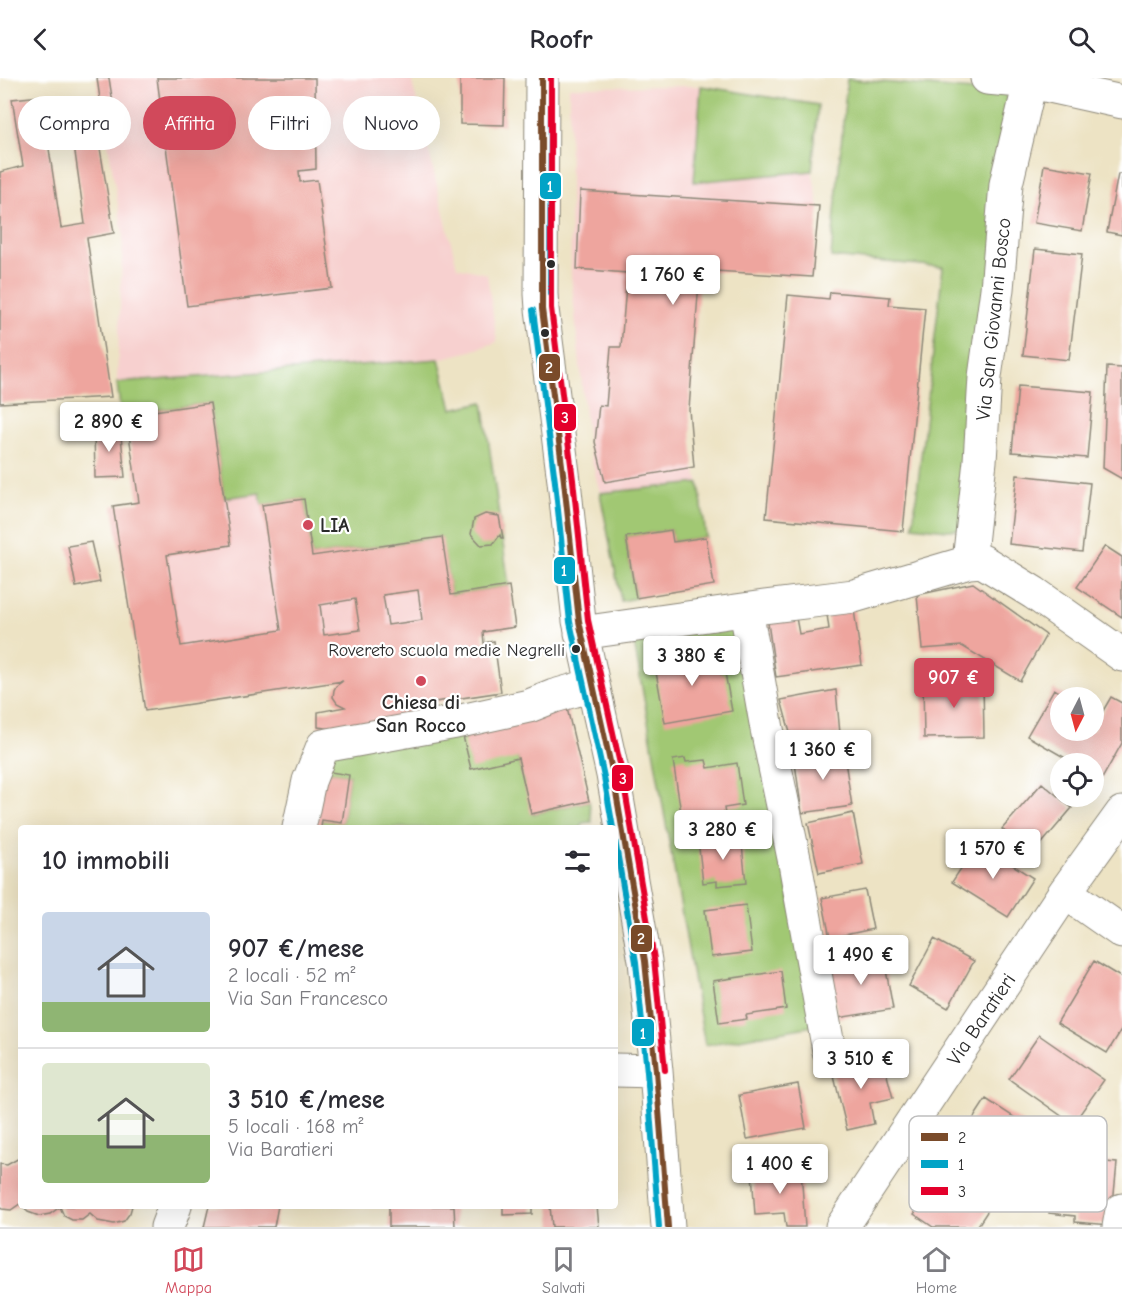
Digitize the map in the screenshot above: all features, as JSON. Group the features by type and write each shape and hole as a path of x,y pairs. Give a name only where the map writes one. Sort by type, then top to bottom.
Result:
{"street":[{"path":"542,78 541,294 581,633 613,775 645,961 668,1227"},
{"path":"987,78 1031,80 1122,102"},
{"name":"Via San Giovanni Bosco","path":"969,562 980,461 985,377 997,289 1006,184 1031,80"},
{"path":"581,633 854,596 969,562 982,561 1034,593 1122,655"},
{"path":"746,610 829,1051"},
{"path":"300,825 309,781 322,746 456,722 529,706 592,685"},
{"name":"Via Baratieri","path":"916,1116 1065,892 1122,813"},
{"path":"1065,892 1122,932"},
{"path":"618,1070 656,1071"},
{"name":"Via Baratieri","path":"842,1227 909,1126"},
{"path":"166,1227 174,1209"},
{"path":"1119,1227 1122,1210"}],"shaded area":[{"path":"97,78 411,78 415,96 343,96 343,150 429,150 457,267 487,274 497,342 439,359 452,409 483,402 515,627 286,661 290,688 145,711 113,506 139,502 126,415 121,415 117,383 123,234 109,150 131,150 131,96 100,96"},
{"path":"701,86 818,105 812,171 819,206 812,277 700,271 689,409 694,467 699,483 600,493 588,445 571,275 569,87"}],"green space":[{"path":"847,79 1007,93 988,326 964,529 947,530 913,526 943,267 831,257"},
{"path":"701,86 818,105 812,171 694,182"},
{"path":"439,359 452,409 483,402 509,586 451,595 441,537 312,556 304,499 262,505 260,493 224,498 210,403 121,415 117,383"},
{"path":"699,483 706,537 673,542 671,530 626,537 636,598 621,601 600,493"},
{"path":"740,617 813,1026 705,1045 633,636"},
{"path":"462,732 518,758 532,814 589,801 592,822 582,823 582,825 321,825 322,820 342,823 349,775 319,770 326,749"}],"building":[{"path":"97,78 109,78 112,96 100,96"},
{"path":"157,78 315,78 315,96 248,96 248,150 316,150 316,169 299,171 300,182 317,180 332,288 187,306 166,150 236,150 236,96 159,96"},
{"path":"460,78 505,78 504,125 460,124"},
{"path":"18,98 18,136 12,99"},
{"path":"20,150 49,150 61,228 85,224 75,150 100,150 114,233 87,238 111,397 0,403 0,172 23,166"},
{"path":"1044,165 1092,173 1082,231 1034,223"},
{"path":"1118,174 1122,174 1122,235 1107,232"},
{"path":"580,191 819,206 812,277 700,270 689,409 694,467 605,482 595,442 599,405 606,406 611,347 621,347 627,273 577,269"},
{"path":"1035,249 1082,254 1069,360 1023,355"},
{"path":"830,292 890,297 889,305 925,308 903,531 766,518 788,295 829,299"},
{"path":"1107,367 1122,368 1122,479 1103,468"},
{"path":"1018,386 1093,392 1087,458 1012,452"},
{"path":"210,403 231,545 167,555 181,646 281,630 262,505 304,499 312,556 442,537 451,595 509,586 515,627 483,632 484,643 494,641 501,692 422,704 424,721 341,730 318,727 318,712 345,707 337,703 333,697 336,686 343,681 145,711 113,506 139,502 126,415","holes":["418,590 422,620 388,625 383,595","355,599 360,630 324,635 320,605"]},
{"path":"120,426 125,477 95,478 94,429"},
{"path":"1017,475 1090,483 1082,552 1009,544"},
{"path":"485,514 499,516 503,538 500,535 493,544 481,545 471,534 474,519"},
{"path":"671,530 673,542 706,537 714,585 636,598 626,537"},
{"path":"91,542 100,582 76,587 68,546"},
{"path":"1105,546 1122,557 1122,617 1077,587"},
{"path":"973,583 1046,635 1020,681 962,646 922,649 917,595"},
{"path":"853,603 862,665 776,677 767,616 795,612 799,634 829,629 826,607"},
{"path":"717,650 721,674 725,673 732,711 665,723 654,661"},
{"path":"983,681 984,737 924,738 923,682"},
{"path":"836,690 840,734 792,740 781,700"},
{"path":"1050,696 1050,741 1104,741 1104,709 1111,697 1122,703 1122,743 1104,775 1104,753 1057,753 1027,736"},
{"path":"567,708 589,801 531,814 518,758 471,769 462,732"},
{"path":"843,748 852,806 802,813 794,756"},
{"path":"685,758 686,762 706,760 708,768 737,763 743,805 724,808 726,820 699,824 698,817 682,820 673,760"},
{"path":"319,770 349,775 342,823 322,820 321,825 307,825"},
{"path":"1042,783 1050,790 1050,807 1072,808 1032,855 1002,829"},
{"path":"853,813 863,864 819,873 808,823"},
{"path":"741,835 746,883 717,886 717,881 703,883 698,840"},
{"path":"978,843 1033,878 1008,917 952,882"},
{"path":"865,890 873,929 830,938 822,898"},
{"path":"746,905 752,952 711,957 705,910"},
{"path":"934,939 974,961 948,1008 909,986"},
{"path":"883,953 893,1009 838,1018 829,963"},
{"path":"1094,961 1122,978 1122,1029 1107,1053 1057,1023"},
{"path":"781,971 786,1009 746,1015 747,1019 719,1023 713,981"},
{"path":"1039,1035 1104,1080 1079,1116 1062,1116 1009,1079"},
{"path":"882,1056 893,1098 870,1103 874,1124 847,1130 832,1068"},
{"path":"798,1084 806,1128 747,1139 739,1095"},
{"path":"986,1099 1012,1116 975,1116"},
{"path":"18,1159 18,1205 11,1210 0,1208 0,1164 7,1165"},
{"path":"1107,1162 1117,1163 1111,1225 1075,1222 1075,1216 1049,1213 1107,1212"},
{"path":"801,1169 805,1227 786,1227 784,1213 755,1215 752,1173"},
{"path":"25,1209 57,1209 50,1214 39,1216"},
{"path":"61,1209 131,1209 124,1221 114,1224 98,1221 90,1214 82,1220 72,1220 64,1216"},
{"path":"208,1209 277,1209 274,1227 204,1227"},
{"path":"389,1209 454,1209 455,1227 389,1227"},
{"path":"503,1209 532,1209 532,1214 503,1215"},
{"path":"550,1209 597,1209 599,1227 552,1227"},
{"path":"915,1212 987,1212 977,1227 933,1227 914,1214"}],"transit line":[{"name":"2","path":"542,78 542,309 579,621 613,775 645,961 668,1227"},
{"name":"1","path":"550,294 551,78"},
{"name":"3","path":"551,78 551,308 588,620 622,773 654,959 665,1070"},
{"name":"1","path":"533,310 570,622 612,825"},
{"name":"1","path":"618,857 636,962 659,1227"}],"place":[{"name":"LIA","path":"308,525"},
{"name":"Rovereto scuola medie Negrelli","path":"576,649"},
{"name":"Chiesa di San Rocco","path":"421,681"}]}
